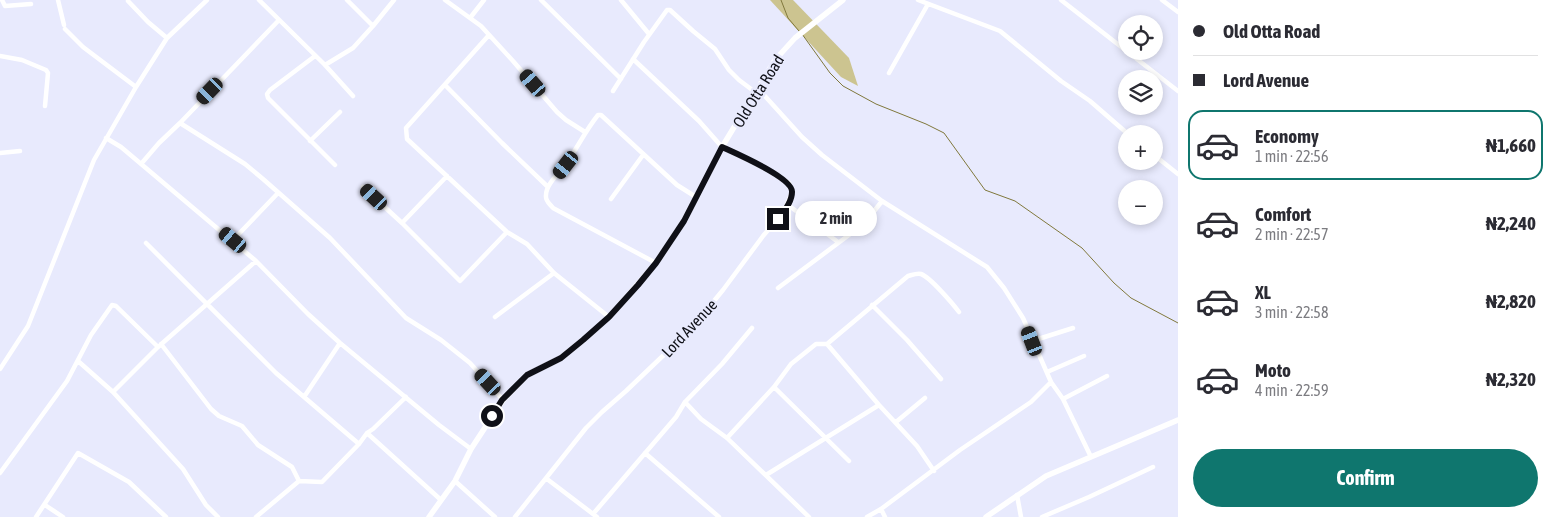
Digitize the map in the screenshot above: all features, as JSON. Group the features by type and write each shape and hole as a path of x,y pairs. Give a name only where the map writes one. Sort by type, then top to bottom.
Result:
{"street":[{"path":"2,0 5,6 31,4"},
{"path":"58,0 65,27 82,47 136,87"},
{"path":"0,369 28,326 94,160 106,138 167,38 207,0"},
{"path":"259,0 325,65 353,96"},
{"path":"347,0 373,26"},
{"path":"325,65 353,48 394,0"},
{"path":"445,0 481,26 557,112 585,132"},
{"path":"470,18 484,0"},
{"path":"541,0 621,78"},
{"path":"621,0 649,34"},
{"name":"Old Otta Road","path":"429,517 454,481 471,449 502,400 527,375 561,358 609,317 656,263 684,221 722,147 775,60 789,44 843,0"},
{"path":"918,0 1000,31 1061,81 1090,101 1118,125"},
{"path":"1061,0 1178,91"},
{"path":"1162,0 1178,12"},
{"path":"128,1 167,38"},
{"path":"890,73 928,4"},
{"path":"613,91 649,34 667,10 670,10 715,49 729,70 739,80 755,92 764,95 802,137 822,155 882,201 987,267 1004,288 1022,318 1051,382 1063,399 1091,456"},
{"path":"141,164 159,143 280,20"},
{"path":"488,35 406,128 407,138 507,232 527,244 554,273 609,317"},
{"path":"0,56 22,60 46,70 48,73 45,106"},
{"path":"315,56 267,94 268,98 335,165"},
{"path":"633,59 699,121 722,147 790,183 792,192 788,205 838,242"},
{"path":"445,85 548,187"},
{"path":"310,141 340,112"},
{"path":"656,263 553,208 547,201 548,187 566,165 585,132 598,115 601,115 677,185 696,197"},
{"path":"180,123 245,164 330,238 406,318 441,340 470,363 502,400"},
{"path":"106,138 121,147 233,240 340,343 471,449"},
{"path":"0,153 20,151"},
{"path":"611,199 643,154"},
{"path":"1163,162 1178,174"},
{"path":"402,223 447,176"},
{"path":"363,187 460,281 507,232"},
{"path":"233,240 278,193"},
{"path":"778,288 866,222 882,201"},
{"name":"Lord Avenue","path":"515,517 547,480 570,448 602,412 690,330 788,205"},
{"path":"146,244 276,373 359,444"},
{"path":"112,392 159,346 256,261"},
{"path":"496,317 554,273"},
{"path":"726,438 774,387 791,364 816,344 827,344 908,276 921,274 950,300 959,312"},
{"path":"0,473 67,381 91,335 112,305 116,306 159,346 211,409 219,416 242,426 258,446 292,467 299,481"},
{"path":"872,305 907,340 941,379"},
{"path":"547,480 595,516 676,416 685,402 722,364 752,328"},
{"path":"1032,341 1073,328"},
{"path":"304,397 340,343"},
{"path":"827,344 917,446 934,471"},
{"path":"1047,372 1084,356"},
{"path":"78,361 112,392 183,469 206,505 218,517"},
{"path":"1063,399 1107,376"},
{"path":"867,517 934,471 995,425 1031,402 1051,382"},
{"path":"774,387 849,462"},
{"path":"256,517 299,481 322,482 359,444 367,433 406,397"},
{"path":"896,422 924,398"},
{"path":"685,402 701,419 726,438 809,517"},
{"path":"766,475 879,405"},
{"path":"986,517 1046,476 1178,421"},
{"path":"367,433 441,500"},
{"path":"36,517 78,453 129,482 166,517"},
{"path":"646,453 719,517"},
{"path":"1042,517 1153,467"},
{"path":"454,481 495,517"},
{"path":"1016,496 1021,517"},
{"path":"45,505 63,517"},
{"path":"881,509 885,517"}],"shaded area":[{"path":"770,0 793,0 849,58 858,86 841,77"}],"waterway":[{"path":"781,0 788,18 799,31"},
{"path":"802,34 830,73 843,86 876,104 944,133 985,190 1015,201 1082,248 1114,283 1131,298 1178,323"}],"route":[{"path":"492,416 502,400 527,375 561,358 609,317 638,285 656,263 684,221 722,147 743,156 790,183 792,192 788,205 778,219"}]}
